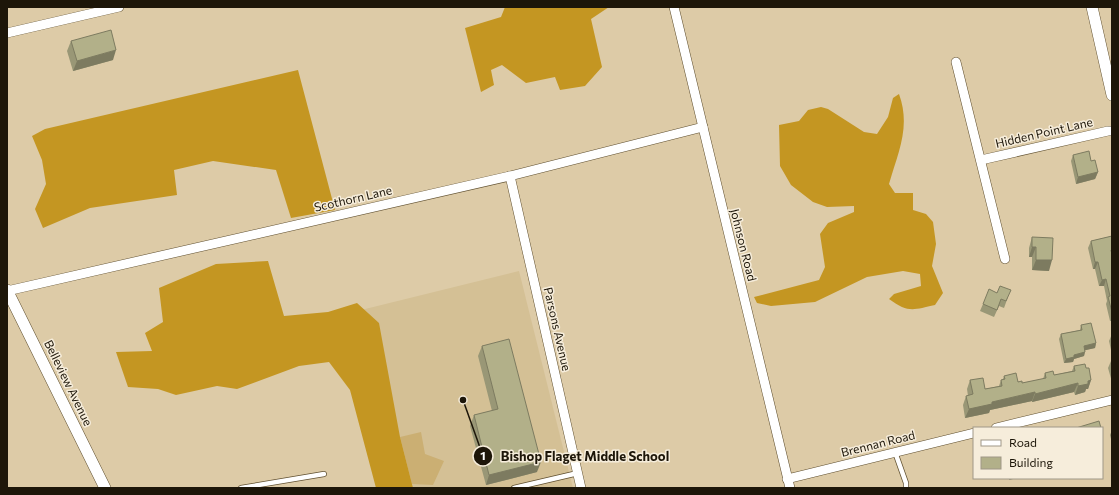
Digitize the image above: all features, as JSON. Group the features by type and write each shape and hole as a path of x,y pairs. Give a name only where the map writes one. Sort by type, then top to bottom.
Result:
{"street":[{"path":"7,33 119,7"},
{"name":"Johnson Road","path":"674,7 788,483"},
{"path":"1092,7 1112,95"},
{"path":"956,62 1005,259"},
{"name":"Scothorn Lane","path":"7,291 510,176 703,127"},
{"name":"Hidden Point Lane","path":"981,160 1112,131"},
{"name":"Parsons Avenue","path":"510,176 581,488"},
{"name":"Belleview Avenue","path":"7,291 105,488"},
{"path":"1000,427 1112,400"},
{"name":"Brennan Road","path":"788,483 895,452 973,433"}],"lane":[{"path":"895,452 906,483 906,488"},
{"path":"514,488 578,473"},
{"path":"241,488 324,474"}],"shaded area":[{"path":"505,7 609,7 591,19 602,67 585,86 560,90 555,77 526,83 502,65 491,70 494,85 481,92 465,28 501,17"},
{"path":"298,70 335,210 291,218 276,170 213,161 174,170 177,195 90,208 43,228 35,209 46,184 42,160 32,136 45,129"},
{"path":"899,94 904,117 902,139 889,184 895,193 913,193 913,210 926,214 933,222 936,244 932,266 943,293 935,305 911,309 901,307 889,299 894,294 921,286 920,274 903,271 867,277 815,302 771,306 757,303 754,297 819,280 825,267 820,234 828,223 854,212 854,206 827,207 813,202 791,185 780,166 779,125 799,121 808,110 821,107 828,109 864,132 877,134 888,117 893,98"},
{"path":"268,261 284,316 328,312 357,303 379,323 400,437 413,488 376,488 350,390 329,362 299,366 237,389 217,386 176,395 158,389 128,387 116,352 152,351 145,333 163,322 159,288 216,264"},
{"path":"519,271 573,488 397,488 353,312"},
{"path":"421,432 425,454 444,461 433,485 412,484 400,437"}],"building":[{"path":"111,30 116,50 77,61 71,41"},
{"path":"1089,151 1091,161 1095,160 1098,172 1078,177 1073,155"},
{"path":"1112,236 1112,312 1108,297 1110,296 1106,279 1102,280 1098,262 1095,262 1091,241"},
{"path":"1032,237 1053,238 1052,260 1036,260 1036,247 1032,247"},
{"path":"1000,286 1011,290 1006,301 1001,299 997,310 983,304 989,289 997,293"},
{"path":"1091,323 1096,343 1084,346 1085,352 1066,359 1061,334 1082,330 1081,325"},
{"path":"509,339 541,462 489,475 474,415 498,409 482,346"},
{"path":"1085,364 1086,368 1089,368 1091,380 1088,381 1088,384 1078,386 1078,383 1035,394 1035,392 969,409 966,396 973,394 970,380 983,378 985,389 1002,386 1001,380 1005,379 1004,376 1016,373 1018,382 1022,381 1022,383 1046,378 1045,373 1053,371 1054,375 1075,371 1074,366"},
{"path":"1099,421 1101,427 1079,427"}],"place":[{"name":"Bishop Flaget Middle School","path":"463,400"}]}
